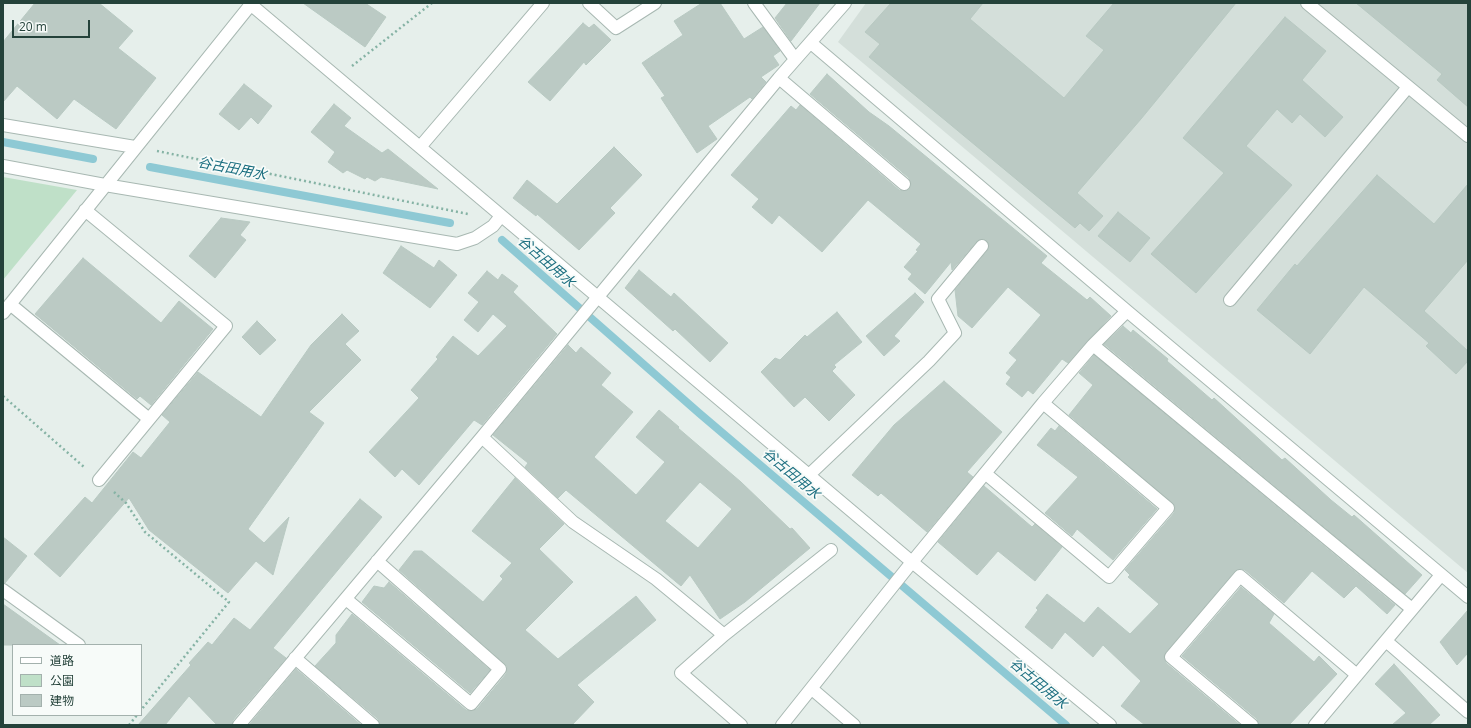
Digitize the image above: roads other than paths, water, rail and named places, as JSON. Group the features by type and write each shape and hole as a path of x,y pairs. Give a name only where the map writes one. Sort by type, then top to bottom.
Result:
{"street":[{"path":"420,147 543,3"},
{"path":"589,3 616,28 654,3"},
{"path":"754,3 796,59"},
{"path":"244,723 295,658 482,437 779,78 845,3"},
{"path":"1307,3 1468,136"},
{"path":"149,419 7,308 250,4 810,474 912,562 1110,725"},
{"path":"811,43 1468,597"},
{"path":"779,78 904,184"},
{"path":"1230,300 1408,87"},
{"path":"3,125 135,147"},
{"path":"3,166 105,185 457,244 475,238 493,226 501,216"},
{"path":"85,210 226,326 99,480"},
{"path":"810,474 929,361 955,333 938,299 982,246"},
{"path":"782,725 912,562 1043,404 1093,345 1127,311"},
{"path":"1093,345 1412,609"},
{"path":"986,474 1109,577 1168,508 1043,404"},
{"path":"482,437 573,522 656,579 724,635"},
{"path":"741,725 681,673 724,635 831,550"},
{"path":"346,599 470,704 500,669 377,561"},
{"path":"1314,725 1441,574"},
{"path":"1252,725 1171,657 1240,576 1358,674"},
{"path":"3,590 78,644"},
{"path":"1386,641 1468,712"},
{"path":"295,658 373,725"},
{"path":"812,689 854,725"}],"waterway":[{"name":"谷古田用水","path":"3,142 93,159"},
{"name":"谷古田用水","path":"150,167 450,223"},
{"name":"谷古田用水","path":"502,240 699,413 1066,725"}]}
